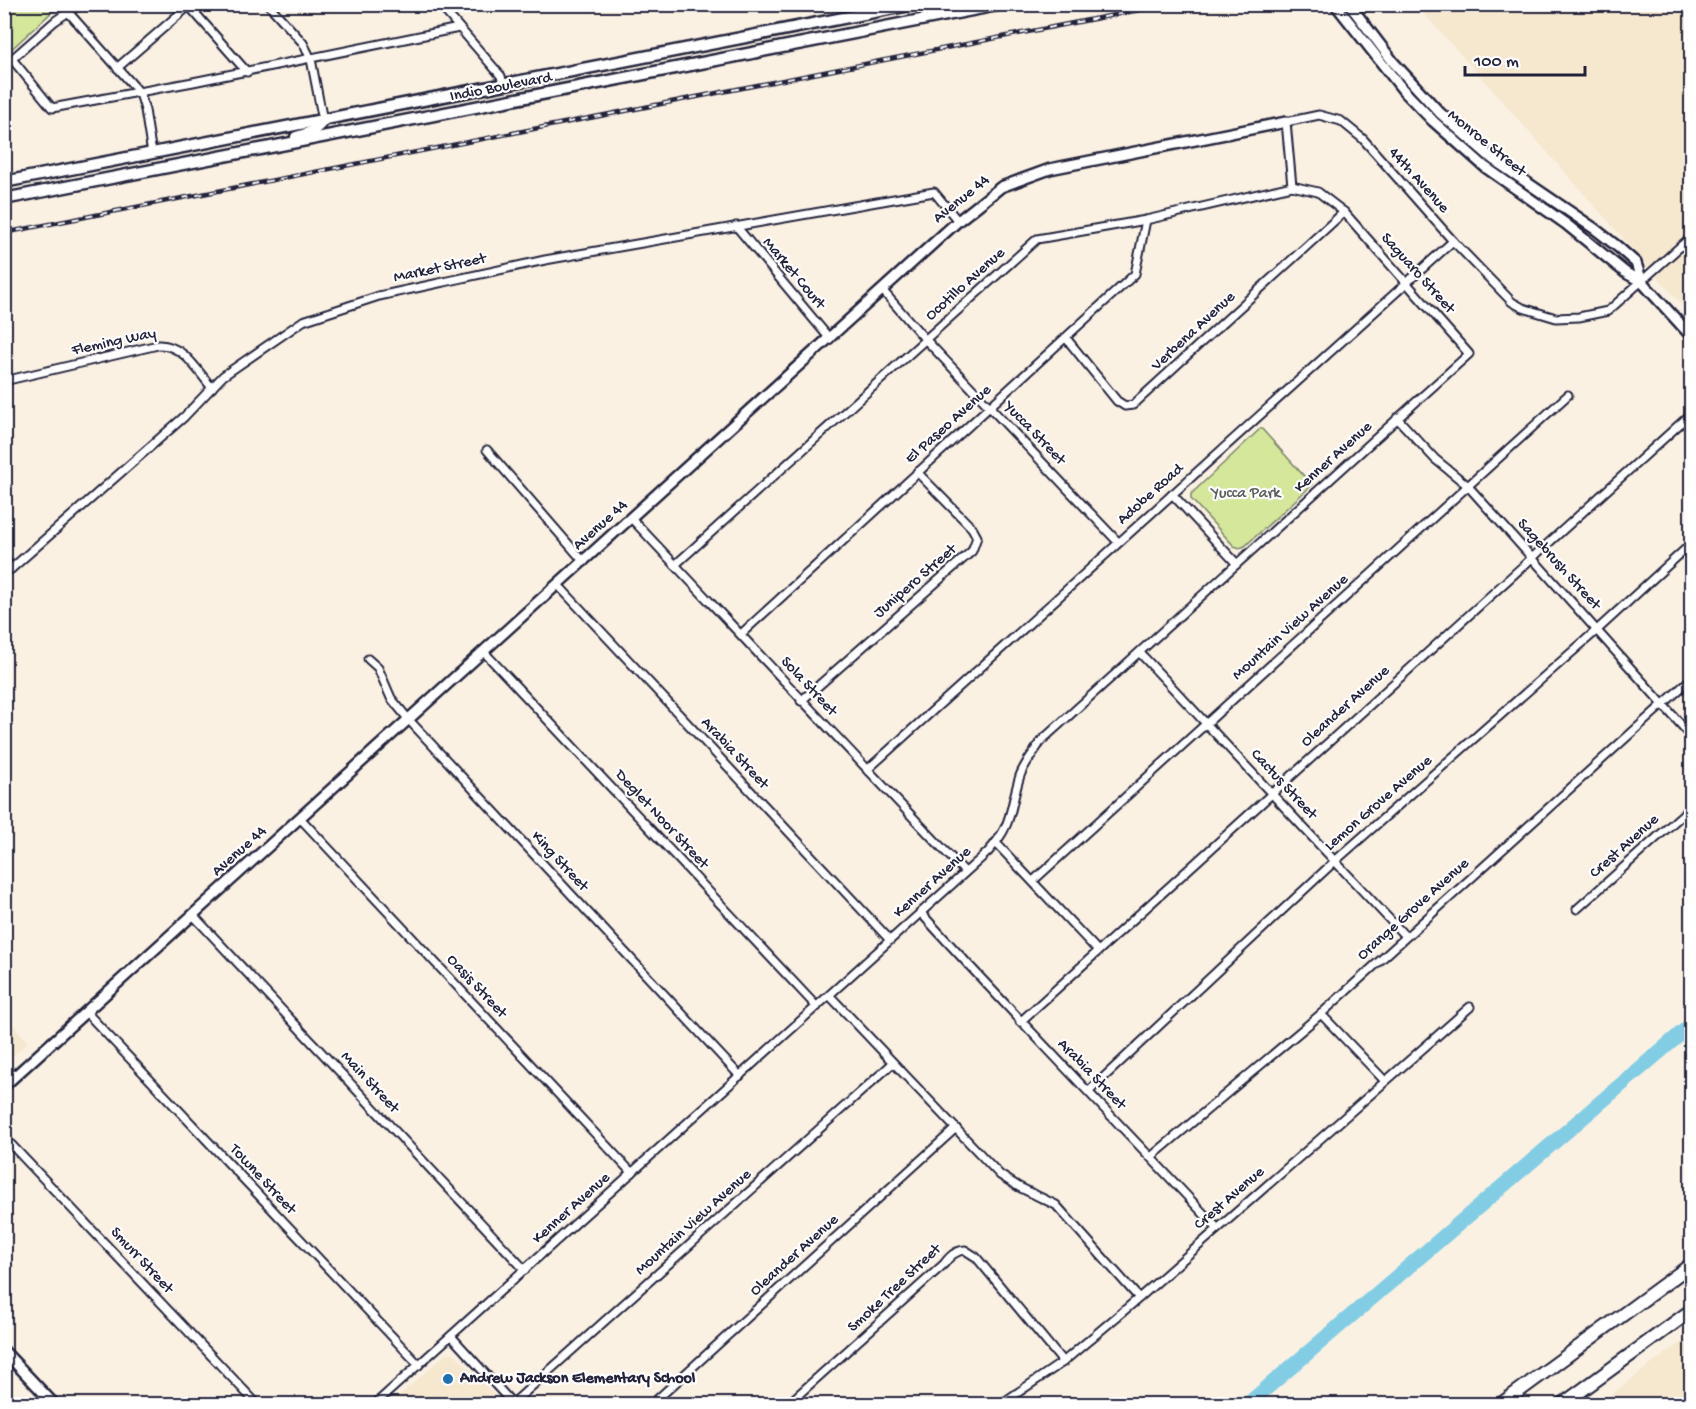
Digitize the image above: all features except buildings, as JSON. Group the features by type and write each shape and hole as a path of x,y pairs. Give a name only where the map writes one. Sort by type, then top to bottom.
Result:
{"highway":[{"path":"1500,1404 1692,1264"},
{"path":"1563,1404 1692,1310"}],"main road":[{"name":"Indio Boulevard","path":"4,182 915,4"},
{"path":"909,23 931,12 968,4"},
{"name":"Indio Boulevard","path":"4,199 1004,4"},
{"path":"424,118 444,108 487,99 503,86 528,98"},
{"path":"243,154 264,143 307,134 323,121 330,129 344,134"},
{"path":"72,186 94,176 136,168 152,154 160,163 175,167"},
{"path":"4,190 25,195"}],"street":[{"path":"61,4 140,93 152,154"},
{"path":"4,66 55,21 69,14 80,4"},
{"path":"268,4 303,43 311,59 323,121"},
{"path":"439,4 501,76 503,86"},
{"name":"Monroe Street","path":"1335,4 1403,90 1458,144 1492,172 1566,224 1626,273 1642,282 1692,337"},
{"name":"Monroe Street","path":"1349,4 1412,84 1447,119 1501,165 1595,229 1636,263 1642,282"},
{"path":"117,68 190,5 248,72"},
{"path":"12,59 52,108 248,72 459,28"},
{"name":"44th Avenue","path":"1286,122 1319,115 1341,121 1363,139 1453,241 1512,302 1523,309 1556,318 1608,312 1642,282"},
{"path":"1286,122 1292,186"},
{"name":"Avenue 44","path":"4,1086 958,221 1001,187 1050,169 1286,122"},
{"name":"Ocotillo Avenue","path":"675,565 1037,239 1146,220 1292,186 1318,192 1344,212"},
{"name":"Market Street","path":"8,570 184,417 223,376 303,321 379,296 545,260 934,192 958,221"},
{"name":"Saguaro Street","path":"1344,212 1469,354"},
{"name":"Verbena Avenue","path":"1066,338 1117,401 1125,406 1133,405 1344,212"},
{"name":"El Paseo Avenue","path":"741,634 1135,274 1146,220"},
{"name":"Market Court","path":"736,226 830,339"},
{"path":"1642,282 1692,236"},
{"name":"Adobe Road","path":"867,770 1453,241"},
{"name":"Yucca Street","path":"883,291 925,339 1118,542"},
{"name":"Fleming Way","path":"4,381 158,345 167,345 181,351 212,388"},
{"name":"Kenner Avenue","path":"375,1404 830,996 996,843 1012,813 1019,776 1041,741 1469,354"},
{"name":"Mountain View Avenue","path":"1033,881 1568,395"},
{"name":"Oleander Avenue","path":"1020,1022 1692,413"},
{"name":"Sagebrush Street","path":"1397,418 1435,459 1467,485 1692,737"},
{"path":"487,450 584,562"},
{"name":"Junipero Street","path":"801,701 972,551 977,537 972,528 917,472"},
{"path":"1172,494 1237,564"},
{"name":"Sola Street","path":"632,519 801,701 965,872"},
{"name":"Lemon Grove Avenue","path":"1089,1090 1335,861 1692,543"},
{"path":"4,557 8,570"},
{"name":"Arabia Street","path":"558,585 890,940"},
{"name":"Deglet Noor Street","path":"484,652 817,1007"},
{"name":"Cactus Street","path":"1140,653 1405,936"},
{"name":"King Street","path":"368,659 378,668 391,698 409,720 740,1076"},
{"name":"Orange Grove Avenue","path":"1151,1157 1321,1014 1692,678"},
{"name":"Crest Avenue","path":"1577,909 1692,806"},
{"name":"Oasis Street","path":"300,818 632,1173"},
{"path":"996,843 1098,951"},
{"name":"Arabia Street","path":"921,913 1020,1022 1089,1090 1217,1228"},
{"name":"Main Street","path":"193,915 525,1270"},
{"path":"830,996 1000,1175 1019,1188 1056,1204 1139,1298"},
{"name":"Crest Avenue","path":"1001,1404 1063,1362 1139,1298 1470,1006"},
{"name":"Towne Street","path":"86,1012 418,1365"},
{"path":"1321,1014 1385,1081"},
{"name":"Mountain View Avenue","path":"513,1404 893,1063"},
{"name":"Oleander Avenue","path":"651,1404 956,1128"},
{"name":"Smurr Street","path":"4,1137 257,1404"},
{"name":"Smoke Tree Street","path":"788,1404 949,1257 955,1252 965,1250 976,1257 1063,1362"},
{"path":"451,1336 513,1404"},
{"path":"4,1351 54,1404"}],"shaded area":[{"path":"1416,5 1691,5 1691,315 1479,75"},
{"path":"5,1016 28,1042 4,1063"},
{"path":"1691,1335 1691,1404 1598,1404"},
{"name":"Andrew Jackson Elementary School","path":"447,1353 454,1353 503,1404 390,1404"}],"green space":[{"path":"5,5 68,5 53,11 5,55"},
{"name":"Yucca Park","path":"1261,428 1312,485 1240,548 1234,546 1191,499 1191,494"}],"waterway":[{"path":"1248,1404 1692,1024"}],"railway":[{"path":"4,233 1170,4"}],"place":[{"name":"Andrew Jackson Elementary School","path":"448,1379"}]}
